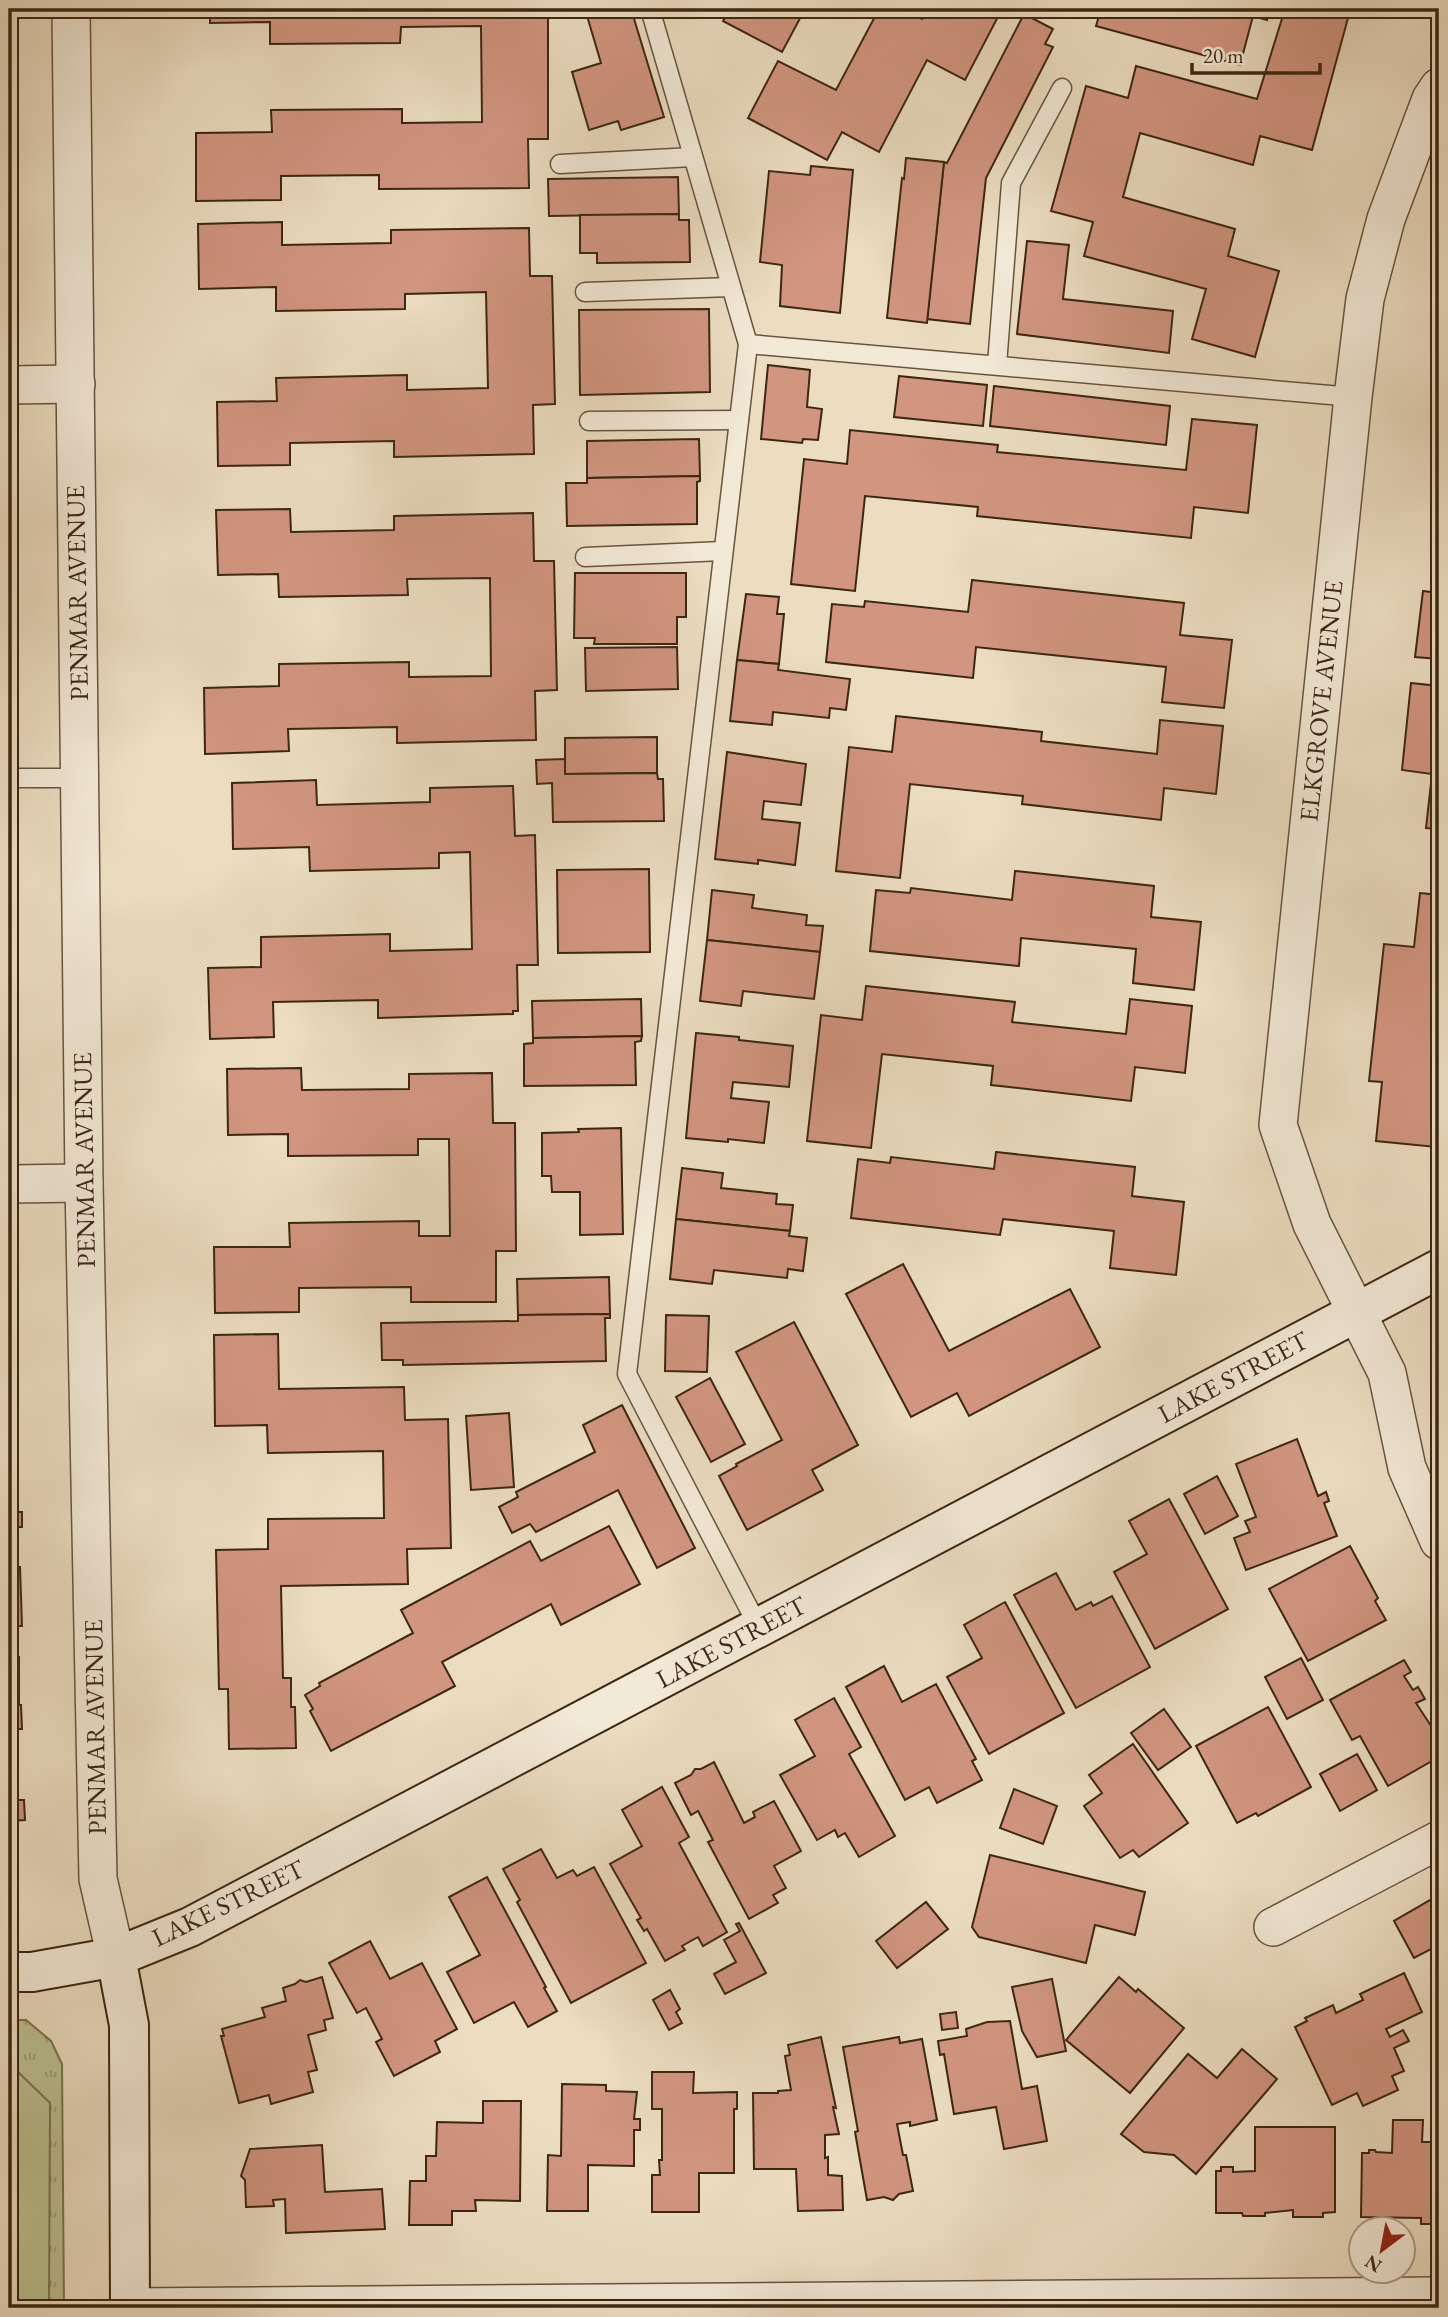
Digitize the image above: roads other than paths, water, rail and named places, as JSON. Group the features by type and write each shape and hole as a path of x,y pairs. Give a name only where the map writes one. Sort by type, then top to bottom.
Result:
{"street":[{"name":"PENMAR AVENUE","path":"71,9 84,1183 98,1879 129,2025 130,2308"},
{"name":"ELKGROVE AVENUE","path":"1439,87 1431,99 1386,219 1365,299 1278,1125 1312,1224 1387,1373 1408,1468 1439,1541"},
{"path":"9,385 76,384"},
{"path":"9,1184 84,1183"},
{"name":"LAKE STREET","path":"9,1972 32,1972 116,1956 190,1927 1439,1269"},
{"path":"1273,1927 1439,1840"},
{"path":"130,2308 1439,2296"}],"lane":[{"path":"650,9 748,344 627,1374 759,1628"},
{"path":"997,365 1011,183 1062,88"},
{"path":"560,164 693,157"},
{"path":"586,292 731,287"},
{"path":"748,344 1353,397"},
{"path":"589,421 739,420"},
{"path":"585,556 723,551"},
{"path":"9,778 79,778"}]}
